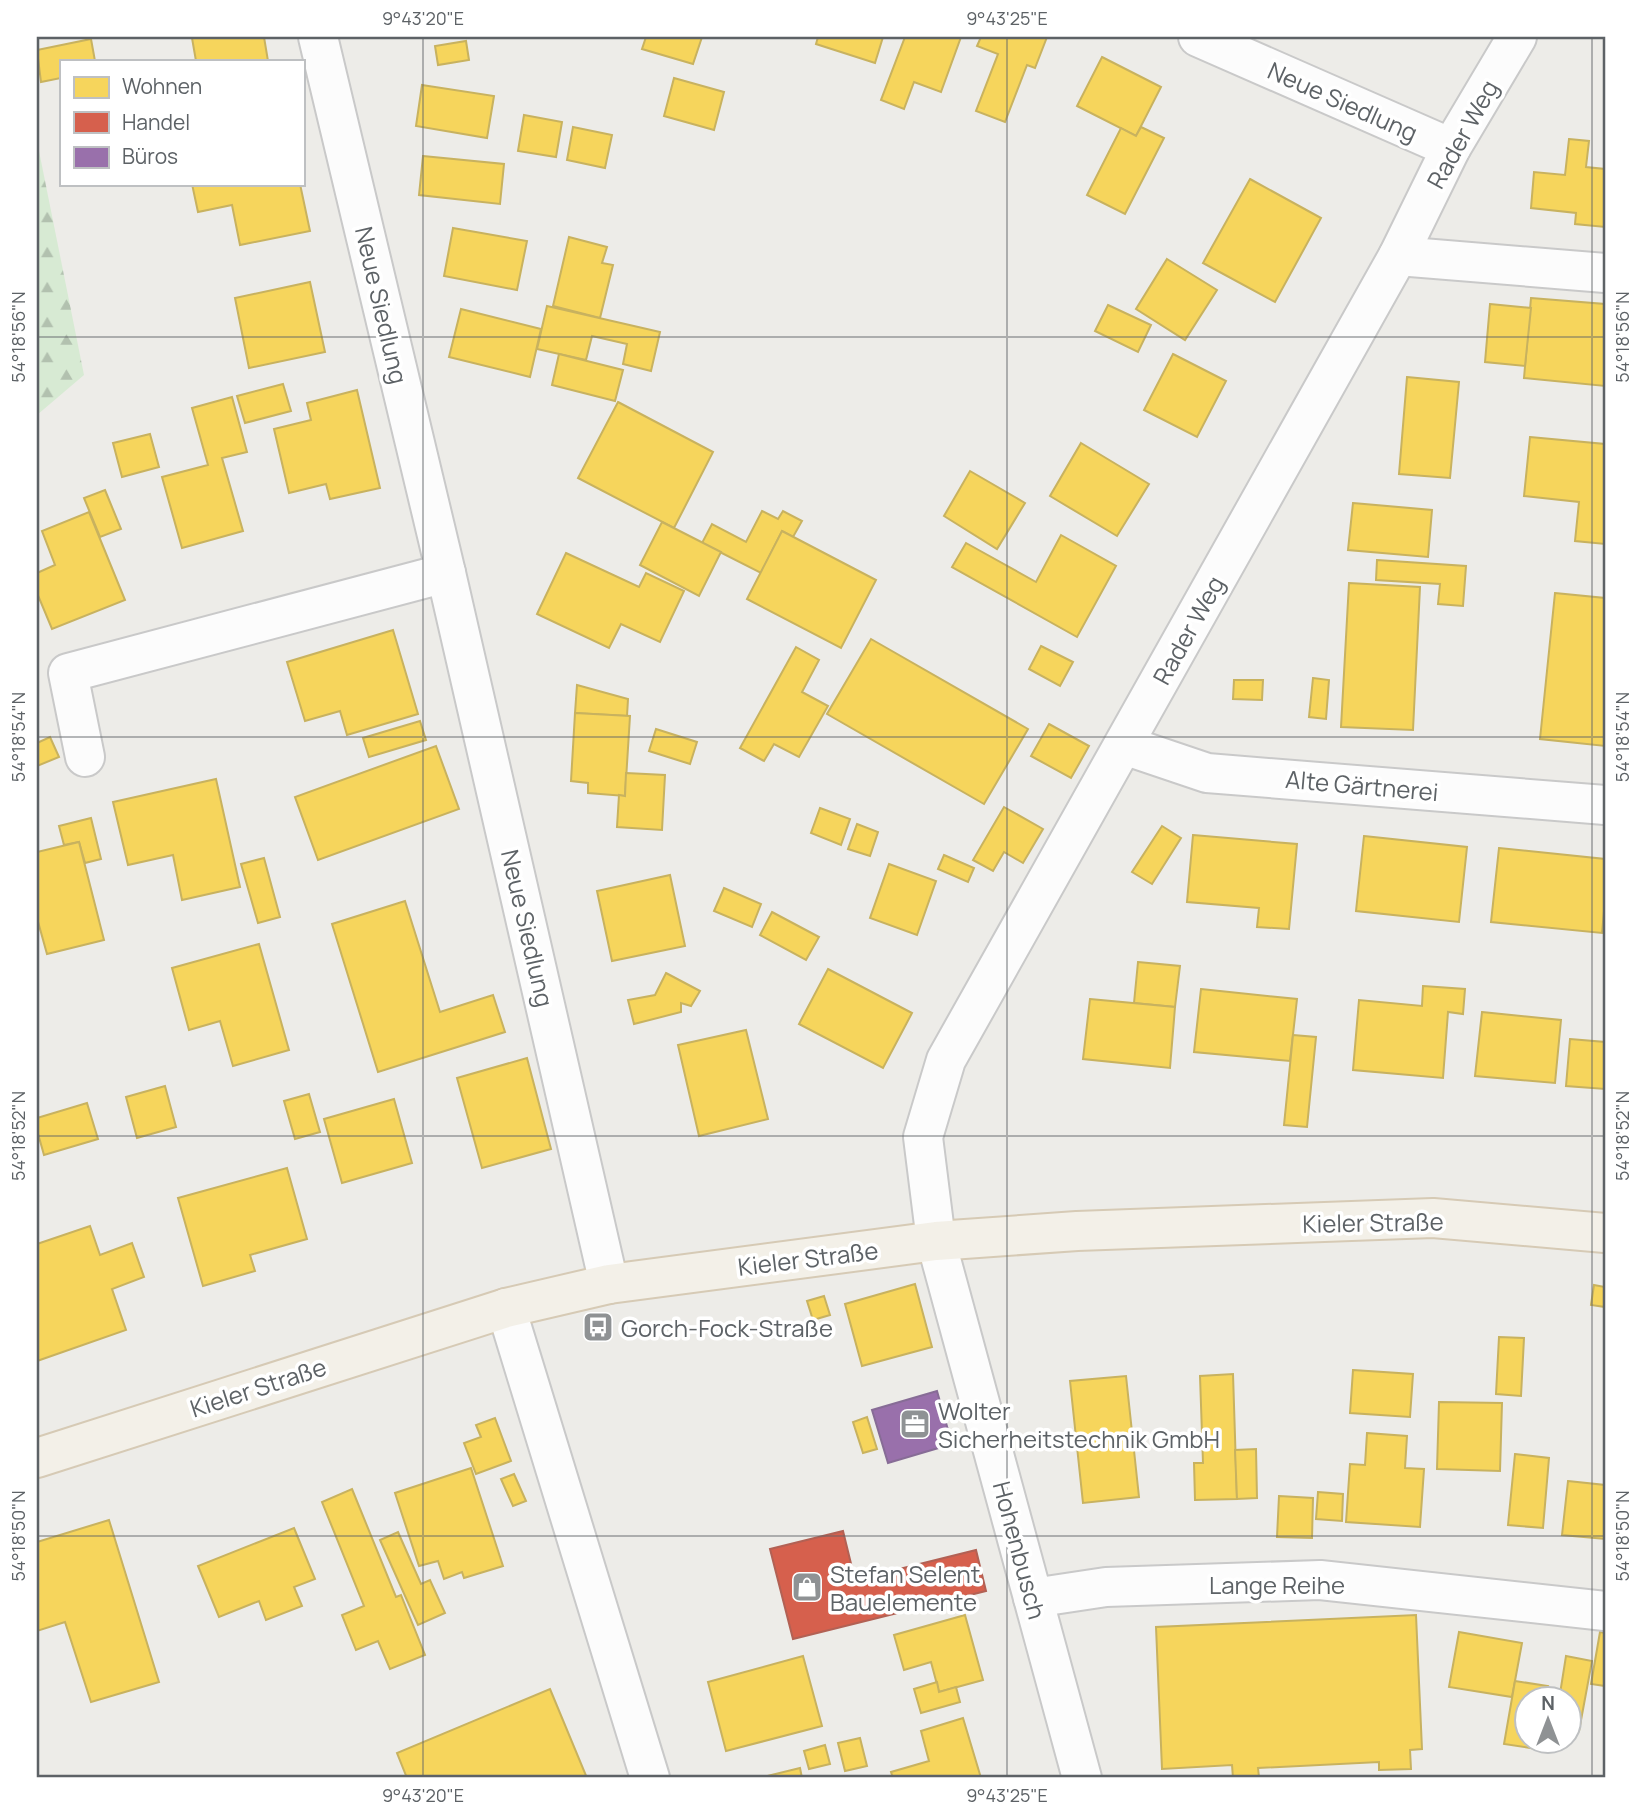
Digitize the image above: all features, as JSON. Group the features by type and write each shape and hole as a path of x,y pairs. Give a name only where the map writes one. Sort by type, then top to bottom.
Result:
{"main road":[{"name":"Kieler Straße","path":"37,1458 506,1308 609,1284 936,1241 1077,1231 1433,1218 1605,1233"}],"street":[{"name":"Neue Siedlung","path":"318,37 446,573 609,1284"},
{"name":"Neue Siedlung","path":"1198,37 1451,148"},
{"name":"Rader Weg","path":"936,1241 923,1138 946,1060 1398,256 1451,148 1517,37"},
{"path":"1398,256 1605,273"},
{"path":"85,757 68,673 446,573"},
{"name":"Alte Gärtnerei","path":"1124,745 1206,773 1605,805"},
{"name":"Hohenbusch","path":"936,1241 1082,1778"},
{"path":"506,1308 650,1778"},
{"name":"Lange Reihe","path":"1033,1598 1106,1587 1320,1580 1605,1611"}],"green space":[{"path":"37,141 84,375 37,415"}],"building: Wohnen":[{"path":"264,37 268,60 196,60 192,38"},
{"path":"646,37 702,37 693,64 642,49"},
{"path":"818,37 883,37 875,63 816,44"},
{"path":"905,37 961,37 941,92 914,82 904,109 881,100"},
{"path":"981,37 1047,37 1035,68 1027,65 1005,122 976,111 998,54 977,46"},
{"path":"91,39 95,60 60,60 60,78 41,82 37,50"},
{"path":"466,41 469,60 438,65 435,46"},
{"path":"1102,57 1161,87 1136,136 1077,106"},
{"path":"674,78 724,92 714,130 664,116"},
{"path":"422,85 494,96 487,138 416,126"},
{"path":"524,115 562,122 556,157 518,151"},
{"path":"573,127 612,135 605,168 567,160"},
{"path":"1141,127 1164,138 1125,214 1087,195 1121,128 1136,136"},
{"path":"1569,139 1589,141 1586,167 1605,169 1605,227 1575,224 1576,213 1531,208 1534,172 1565,175"},
{"path":"423,156 504,164 500,204 419,195"},
{"path":"1250,179 1321,218 1275,302 1203,263"},
{"path":"192,186 300,186 310,231 240,245 232,205 198,212"},
{"path":"453,228 527,241 517,290 444,276"},
{"path":"569,237 607,247 602,263 613,265 600,318 553,306"},
{"path":"1167,259 1217,290 1185,340 1136,309"},
{"path":"310,282 325,352 249,368 235,298"},
{"path":"1531,298 1605,304 1605,386 1524,378"},
{"path":"1490,304 1531,308 1525,366 1485,362"},
{"path":"1108,305 1151,325 1138,352 1095,331"},
{"path":"547,306 660,332 651,371 623,364 627,344 592,336 586,360 537,349"},
{"path":"461,309 541,329 530,377 449,357"},
{"path":"559,354 623,370 615,401 552,385"},
{"path":"1173,354 1226,381 1197,437 1144,410"},
{"path":"1407,377 1459,382 1450,478 1399,474"},
{"path":"283,384 291,411 245,423 237,396"},
{"path":"357,390 380,488 330,499 326,484 289,493 274,429 311,420 307,403"},
{"path":"232,397 247,452 222,458 243,531 182,548 162,477 208,465 192,408"},
{"path":"618,402 713,452 674,528 578,478"},
{"path":"150,434 159,467 122,477 113,443"},
{"path":"1530,437 1605,444 1605,544 1575,541 1579,502 1524,496"},
{"path":"1081,443 1149,484 1117,536 1050,496"},
{"path":"970,471 1025,503 997,549 944,516"},
{"path":"105,490 121,529 100,537 84,498"},
{"path":"1353,503 1432,510 1428,557 1348,550"},
{"path":"762,511 778,519 783,511 802,521 793,537 782,531 761,573 702,543 712,524 746,542"},
{"path":"89,512 125,600 52,629 37,593 37,573 55,565 42,531"},
{"path":"662,522 721,552 699,596 640,565"},
{"path":"782,531 876,580 841,648 747,599"},
{"path":"1061,535 1116,566 1077,637 952,567 966,543 1036,582"},
{"path":"566,553 639,587 646,573 684,591 660,642 621,624 609,648 537,614"},
{"path":"1377,560 1466,566 1463,606 1438,604 1440,584 1376,580"},
{"path":"1349,583 1420,587 1413,730 1341,727"},
{"path":"1555,593 1605,598 1605,746 1540,739"},
{"path":"393,630 418,714 347,735 340,711 305,721 287,662"},
{"path":"871,639 1028,729 984,804 827,714"},
{"path":"1041,646 1073,662 1060,686 1029,669"},
{"path":"796,647 819,660 802,692 828,706 799,757 774,744 764,761 740,748"},
{"path":"1313,678 1329,680 1326,719 1309,717"},
{"path":"1234,680 1263,680 1262,700 1233,699"},
{"path":"577,685 628,699 627,716 575,713"},
{"path":"575,713 630,716 625,796 588,793 588,783 571,781"},
{"path":"420,721 426,740 369,757 363,738"},
{"path":"1049,724 1089,746 1071,778 1031,756"},
{"path":"656,729 697,742 690,764 649,751"},
{"path":"50,737 59,757 37,766 37,743"},
{"path":"436,746 459,809 318,860 295,797"},
{"path":"626,773 665,775 662,830 617,827 619,795 625,796"},
{"path":"216,779 240,887 182,900 173,855 128,865 113,802"},
{"path":"1004,807 1043,829 1023,863 1004,852 993,871 973,860"},
{"path":"820,808 850,819 841,845 811,833"},
{"path":"91,818 101,859 85,863 79,842 64,845 59,826"},
{"path":"857,824 878,832 870,856 848,849"},
{"path":"1162,826 1181,838 1152,884 1132,872"},
{"path":"1193,835 1297,844 1289,929 1257,927 1259,908 1187,902"},
{"path":"1364,836 1467,847 1459,922 1356,911"},
{"path":"79,842 104,940 47,954 37,918 37,852"},
{"path":"1499,848 1605,859 1602,933 1491,922"},
{"path":"944,855 974,868 968,882 938,869"},
{"path":"264,858 280,917 258,923 241,864"},
{"path":"889,864 936,881 917,935 870,918"},
{"path":"670,875 685,946 612,961 597,891"},
{"path":"724,888 761,904 752,927 714,911"},
{"path":"405,901 440,1012 493,995 505,1032 378,1072 332,924"},
{"path":"772,912 819,937 806,960 760,935"},
{"path":"259,944 289,1050 233,1066 220,1021 189,1030 172,968"},
{"path":"1138,962 1180,966 1175,1007 1134,1003"},
{"path":"828,969 912,1013 883,1068 799,1024"},
{"path":"666,973 700,991 691,1006 681,1003 681,1012 634,1024 628,1000 655,995"},
{"path":"1423,986 1465,989 1463,1014 1448,1012 1443,1078 1353,1070 1359,1000 1422,1006"},
{"path":"1201,989 1297,999 1290,1061 1194,1052"},
{"path":"1090,999 1175,1007 1170,1068 1083,1059"},
{"path":"1482,1012 1561,1020 1555,1083 1475,1076"},
{"path":"746,1030 768,1119 699,1136 678,1045"},
{"path":"1293,1035 1316,1037 1307,1127 1284,1125"},
{"path":"1570,1039 1605,1042 1605,1089 1566,1086"},
{"path":"527,1058 551,1149 482,1168 457,1078"},
{"path":"165,1086 176,1127 137,1138 126,1097"},
{"path":"309,1094 320,1132 295,1139 284,1101"},
{"path":"394,1099 412,1163 342,1183 324,1119"},
{"path":"87,1103 98,1139 44,1155 37,1130 37,1118"},
{"path":"287,1168 307,1239 250,1255 255,1271 203,1286 178,1198"},
{"path":"90,1226 100,1255 132,1243 144,1277 112,1289 126,1330 37,1361 37,1244"},
{"path":"915,1284 932,1347 862,1366 845,1304"},
{"path":"1594,1285 1605,1287 1605,1307 1591,1305"},
{"path":"824,1296 830,1315 813,1320 807,1301"},
{"path":"1499,1337 1524,1338 1521,1396 1496,1394"},
{"path":"1353,1370 1413,1374 1410,1417 1350,1413"},
{"path":"1233,1374 1237,1499 1195,1500 1194,1463 1203,1463 1200,1376"},
{"path":"1126,1376 1139,1497 1083,1503 1070,1381"},
{"path":"1439,1402 1502,1403 1500,1471 1437,1469"},
{"path":"867,1417 877,1449 863,1453 853,1422"},
{"path":"495,1418 511,1461 476,1474 464,1443 481,1437 476,1425"},
{"path":"1367,1433 1407,1436 1405,1468 1424,1469 1420,1527 1346,1522 1350,1464 1365,1465"},
{"path":"1256,1449 1257,1498 1237,1499 1235,1450"},
{"path":"1515,1454 1549,1458 1543,1528 1508,1525"},
{"path":"471,1468 503,1566 464,1578 462,1572 444,1579 438,1561 419,1566 395,1493"},
{"path":"514,1474 526,1501 513,1506 501,1479"},
{"path":"1568,1481 1605,1485 1605,1539 1562,1535"},
{"path":"352,1489 396,1597 401,1595 425,1655 390,1669 378,1641 356,1650 342,1615 364,1606 322,1502"},
{"path":"1318,1492 1343,1494 1342,1521 1316,1519"},
{"path":"1279,1496 1313,1498 1312,1538 1277,1537"},
{"path":"109,1520 159,1682 91,1702 65,1622 37,1631 37,1542"},
{"path":"294,1528 315,1579 294,1587 302,1606 266,1620 259,1601 219,1617 198,1566"},
{"path":"398,1532 421,1584 430,1580 445,1613 418,1625 380,1540"},
{"path":"965,1615 983,1680 939,1692 931,1662 904,1670 894,1635"},
{"path":"1416,1615 1422,1749 1410,1750 1411,1769 1379,1770 1379,1762 1258,1768 1259,1777 1233,1778 1232,1765 1162,1769 1156,1627"},
{"path":"1459,1632 1522,1643 1512,1697 1449,1687"},
{"path":"1600,1632 1605,1633 1605,1686 1591,1684"},
{"path":"803,1656 822,1726 726,1751 708,1682"},
{"path":"1566,1656 1592,1661 1582,1715 1582,1686 1561,1686"},
{"path":"1515,1681 1548,1686 1514,1686"},
{"path":"937,1682 939,1692 956,1687 960,1702 921,1713 914,1689"},
{"path":"550,1689 587,1778 407,1778 397,1753"},
{"path":"1512,1698 1512,1745 1504,1744"},
{"path":"963,1718 981,1778 893,1778 891,1772 929,1761 921,1731"},
{"path":"860,1738 867,1766 845,1771 838,1743"},
{"path":"825,1745 830,1764 809,1769 804,1751"},
{"path":"800,1768 802,1778 759,1778"}],"building: Handel":[{"path":"843,1531 855,1580 976,1550 986,1591 793,1639 770,1549"}],"building: Büros":[{"path":"937,1391 952,1444 888,1463 872,1410"}],"place":[{"name":"Gorch-Fock-Straße","path":"598,1327"},
{"name":"Wolter Sicherheitstechnik GmbH","path":"915,1424"},
{"name":"Stefan Selent Bauelemente","path":"807,1587"}]}
